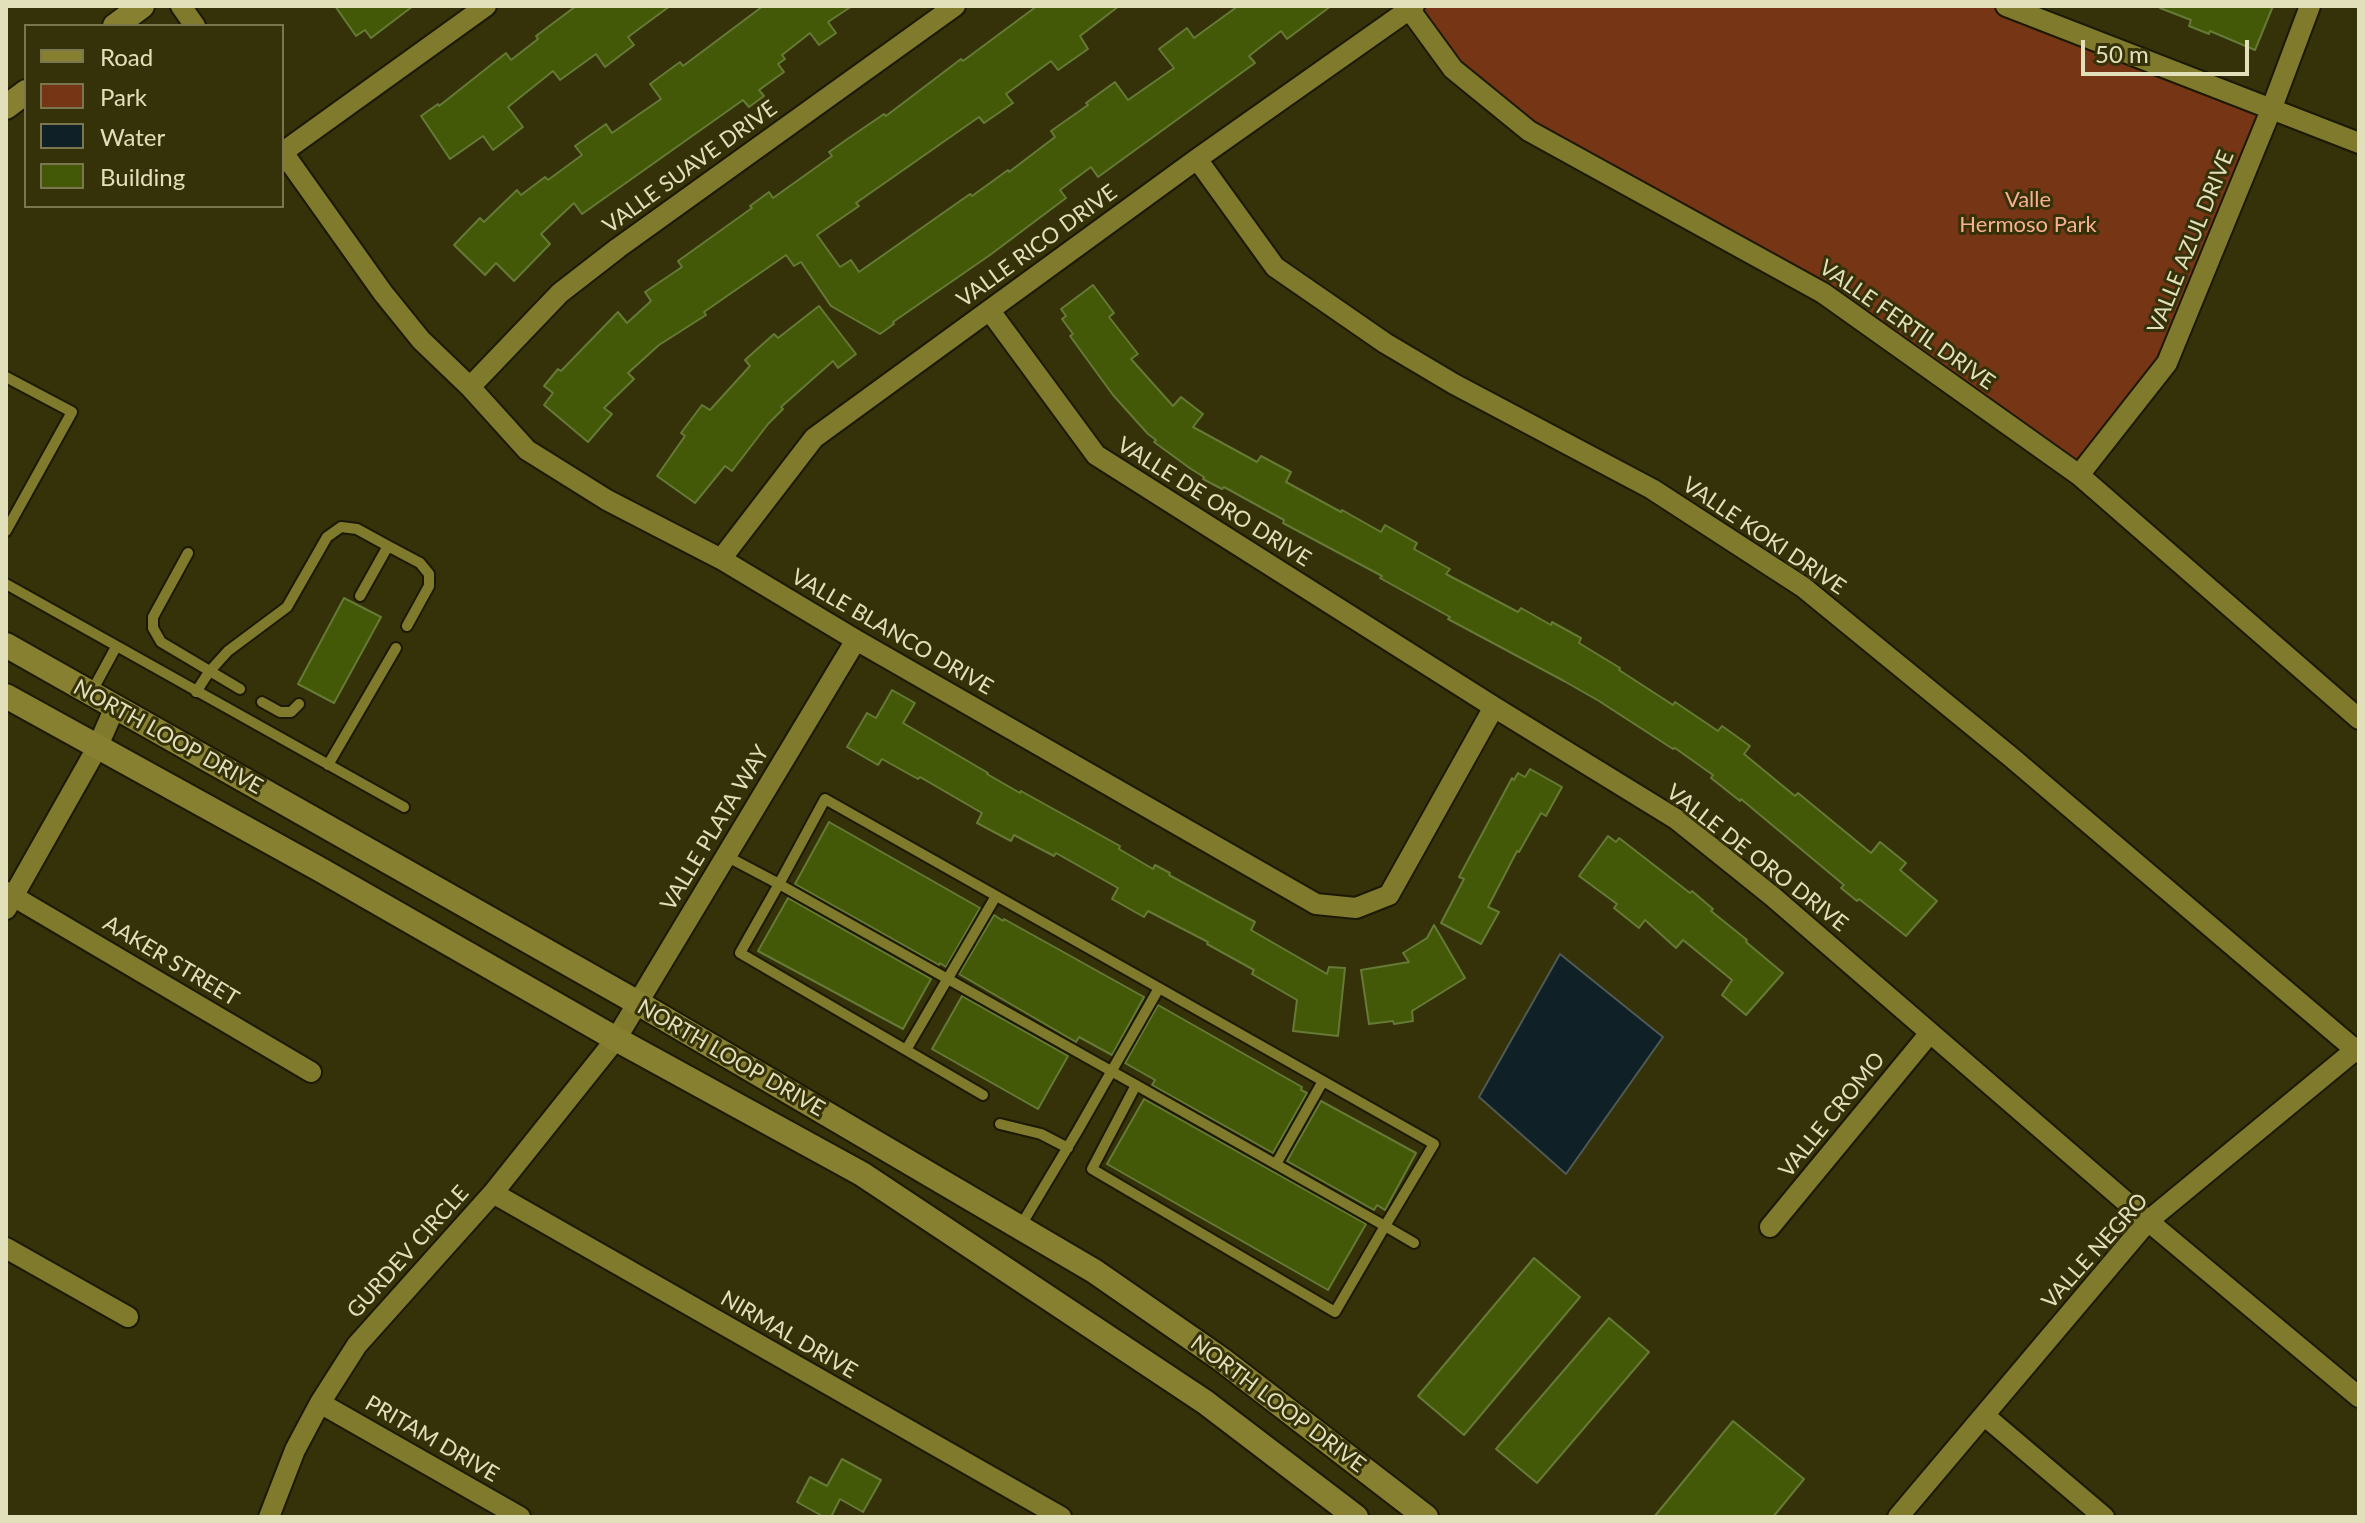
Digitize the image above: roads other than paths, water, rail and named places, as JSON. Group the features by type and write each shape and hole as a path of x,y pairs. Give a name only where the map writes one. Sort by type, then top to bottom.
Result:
{"main road":[{"path":"118,24 142,6"},
{"path":"6,107 24,94"},
{"name":"NORTH LOOP DRIVE","path":"6,645 638,1003 1094,1271 1221,1359 1426,1517"},
{"name":"NORTH LOOP DRIVE","path":"6,696 862,1174 1205,1402 1356,1517"}],"street":[{"path":"181,6 194,24"},
{"path":"284,150 486,6"},
{"name":"VALLE SUAVE DRIVE","path":"470,387 560,293 955,6"},
{"path":"2006,6 2359,143"},
{"name":"VALLE AZUL DRIVE","path":"2079,475 2167,363 2271,110 2310,6"},
{"name":"VALLE RICO DRIVE","path":"721,559 814,438 1410,7"},
{"name":"VALLE FERTIL DRIVE","path":"1410,7 1453,69 1529,131 1823,293 2079,475 2359,719"},
{"name":"VALLE BLANCO DRIVE","path":"284,154 383,293 421,340 470,387 527,450 607,500 721,559 1316,904 1356,908 1389,895 1494,707"},
{"name":"VALLE KOKI DRIVE","path":"1197,159 1275,267 1385,343 1454,384 1652,489 1803,587 2011,757 2358,1050"},
{"name":"VALLE DE ORO DRIVE","path":"990,311 1096,455 1676,819 1772,896 2148,1221 2359,1397"},
{"name":"VALLE PLATA WAY","path":"616,1039 856,640"},
{"path":"8,899 97,748 115,707"},
{"name":"AAKER STREET","path":"8,899 311,1072"},
{"name":"VALLE CROMO","path":"1770,1227 1930,1033"},
{"name":"GURDEV CIRCLE","path":"269,1517 295,1450 357,1345 493,1193 616,1039"},
{"name":"VALLE NEGRO","path":"1898,1517 2148,1221 2358,1050"},
{"name":"NIRMAL DRIVE","path":"493,1193 1061,1517"},
{"path":"6,1248 128,1317"},
{"name":"PRITAM DRIVE","path":"320,1403 520,1517"},
{"path":"1985,1416 2104,1517"}],"lane":[{"path":"6,377 72,412 6,531"},
{"path":"196,692 228,651 287,607 327,537 341,527 357,529 420,563 429,574 429,586 407,626"},
{"path":"360,596 388,546"},
{"path":"188,553 153,617 153,628 161,642 240,689"},
{"path":"6,584 404,807"},
{"path":"91,693 116,647"},
{"path":"328,765 396,648"},
{"path":"262,702 280,712 291,712 299,704"},
{"path":"983,1095 740,953 825,799 1434,1144 1335,1312 1092,1169 1136,1085"},
{"path":"726,856 1414,1243"},
{"path":"906,1050 996,896"},
{"path":"1020,1227 1159,988"},
{"path":"1276,1164 1323,1081"},
{"path":"1000,1124 1041,1134 1068,1148"}],"water":[{"path":"1560,954 1663,1037 1566,1174 1479,1097"}],"park label":[{"name":"Valle Hermoso Park","path":"2028,212"}]}
